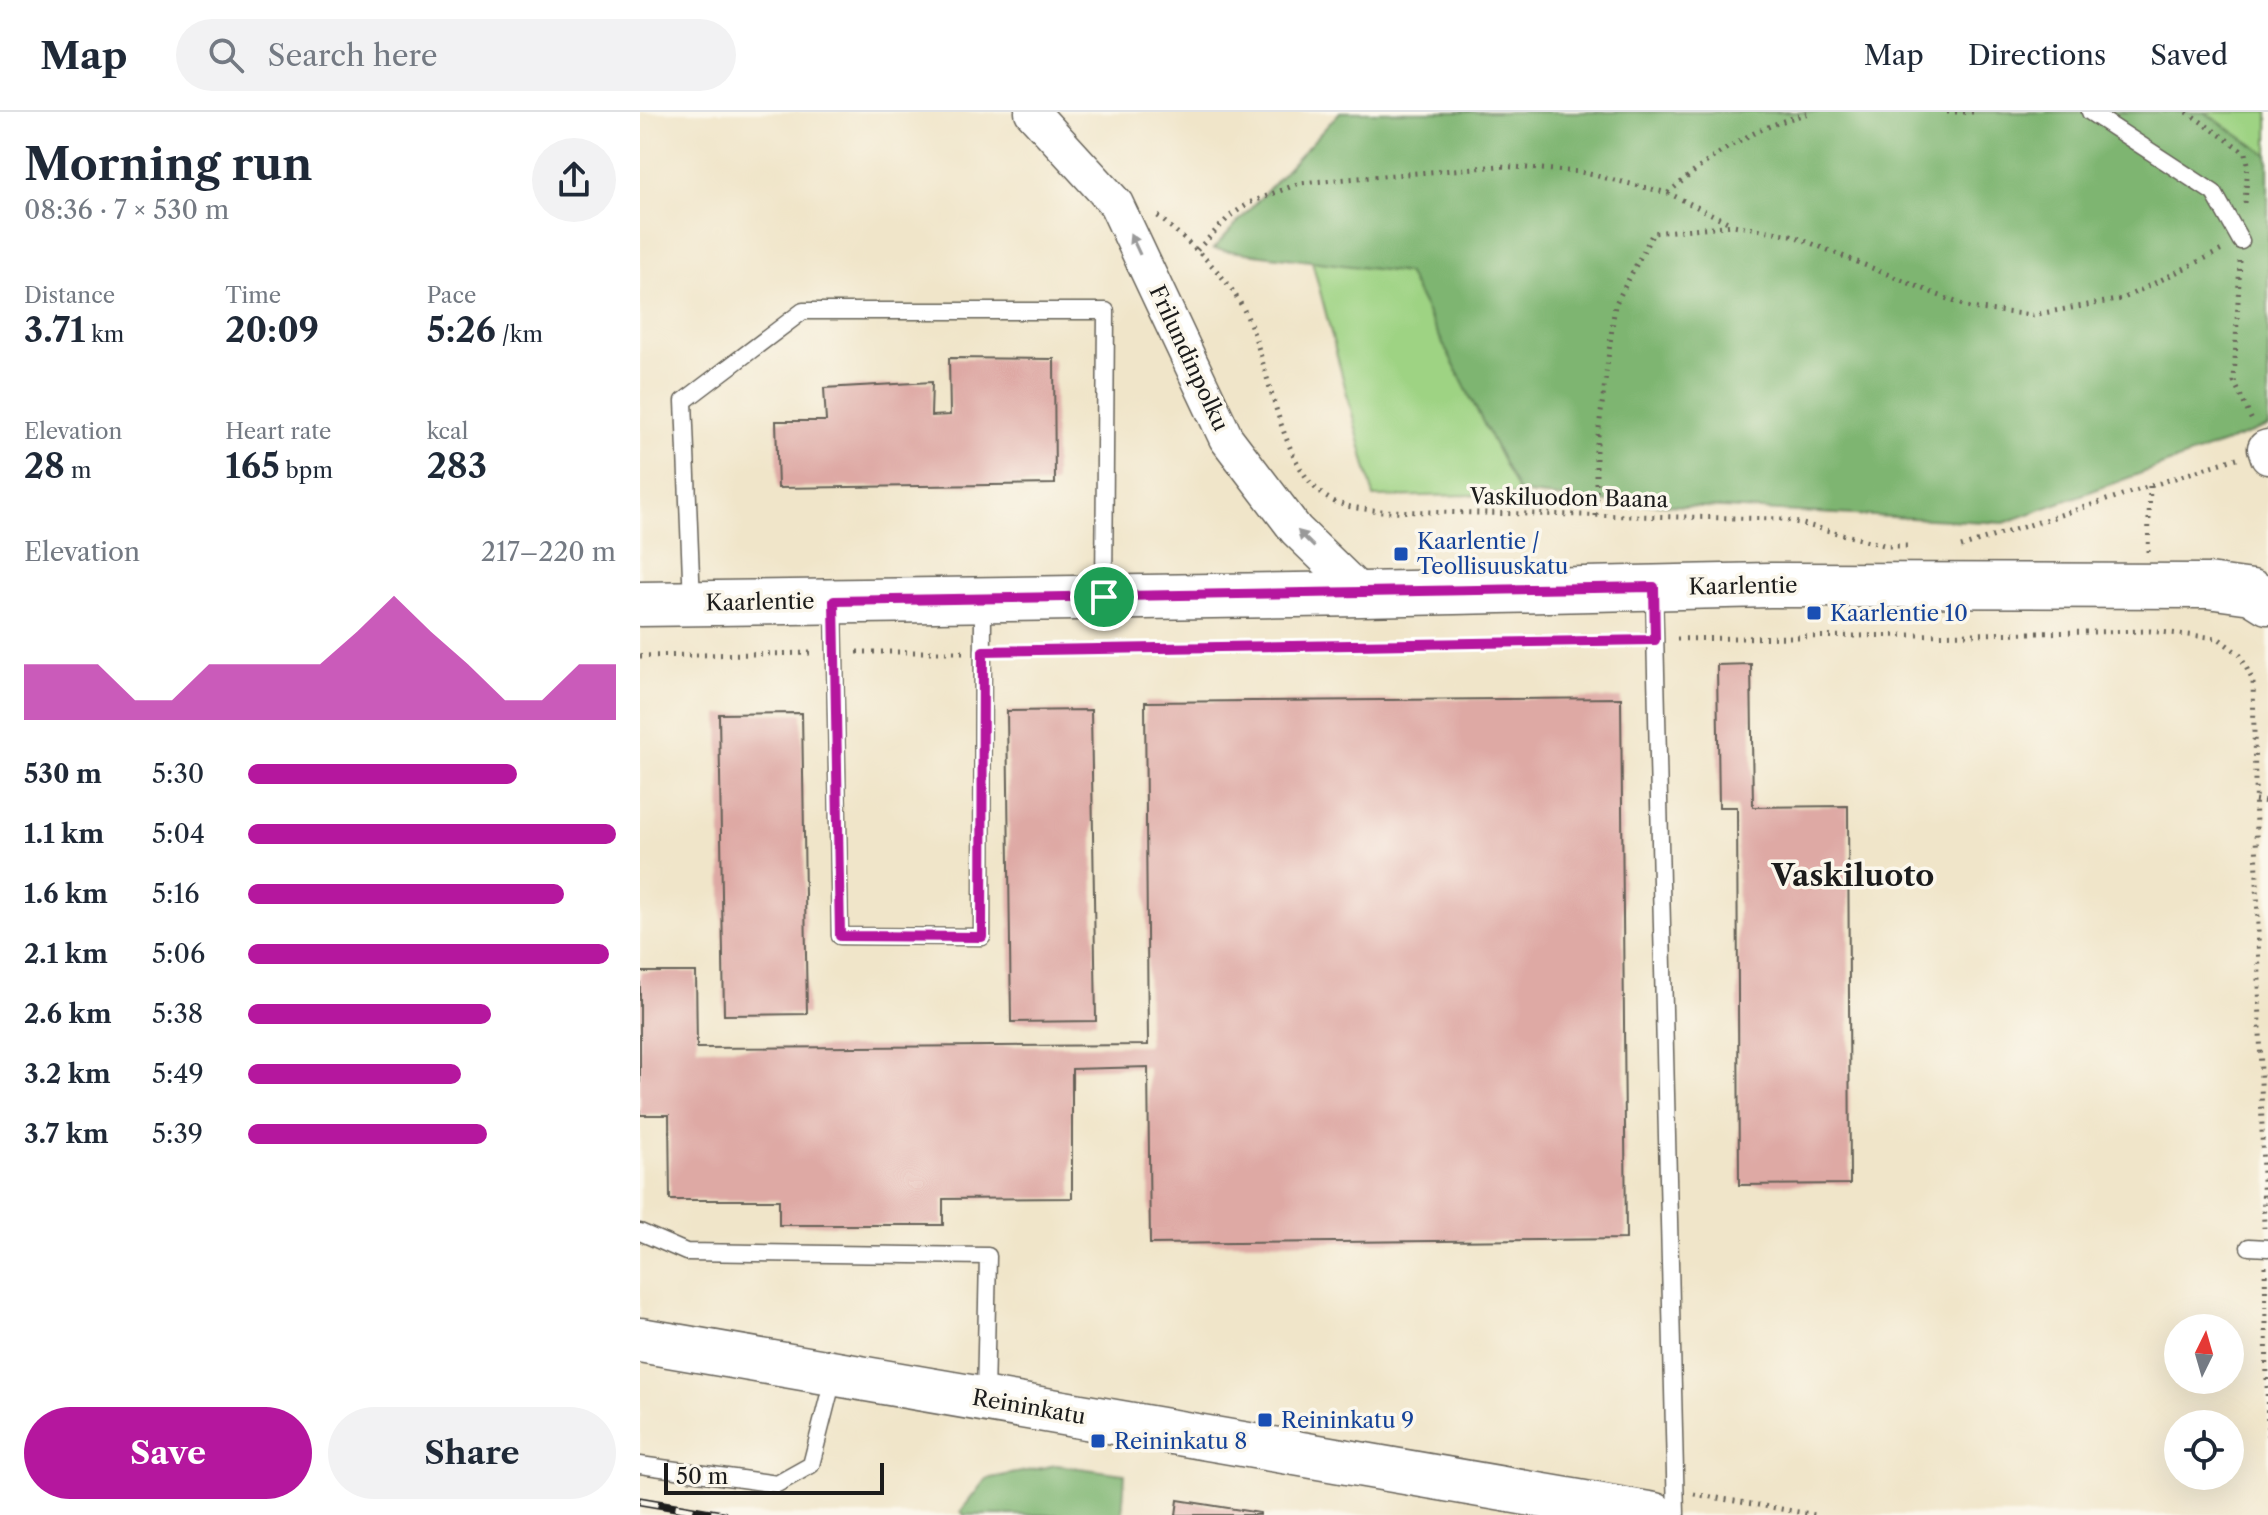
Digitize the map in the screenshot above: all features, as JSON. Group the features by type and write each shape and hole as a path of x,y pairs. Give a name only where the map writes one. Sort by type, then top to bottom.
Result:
{"street":[{"name":"Frilundinpolku","path":"1032,112 1116,204 1226,438 1296,530 1362,594"},
{"name":"Kaarlentie","path":"640,604 1654,587 2193,586 2252,592 2268,602"},
{"name":"Reininkatu","path":"640,1340 1654,1515"}],"lane":[{"path":"2090,112 2214,193 2241,241"},
{"path":"692,603 684,401 803,311 1106,311 1104,597"},
{"path":"1654,587 1676,1515"},
{"path":"834,601 840,936 982,937 983,599"},
{"path":"640,1232 686,1252 988,1256 985,1399"},
{"path":"640,1465 777,1484 811,1465 835,1374"}],"path":[{"path":"1668,193 1737,141 1775,122 1813,112"},
{"path":"1947,112 1977,112"},
{"path":"1947,546 1962,547 2267,451 2234,381 2248,164 2246,153 2187,112"},
{"path":"1197,250 1230,216 1249,203 1300,183 1500,166 1581,172 1668,193 1733,225"},
{"name":"Vaskiluodon Baana","path":"1156,214 1197,250 1230,286 1246,315 1298,464 1320,492 1333,501 1380,511 1783,519 1888,546 1918,546"},
{"path":"1596,516 1596,451 1615,305 1653,233 1733,225 1791,235 1970,308 2032,315 2122,299 2241,241"},
{"path":"640,656 2150,631 2218,638 2240,655 2253,681 2260,1248 2268,1438"},
{"path":"2255,800 2268,802"}],"green space":[{"path":"1340,112 2204,112 2268,155 2268,427 2004,523 1591,501 1519,493 1407,273 1213,249"},
{"path":"2204,112 2268,112 2268,155 2264,154"},
{"path":"1496,186 1578,493 1374,497 1295,196"},
{"path":"1056,1465 1125,1474 1122,1515 964,1515 961,1511 986,1479"}],"building":[{"path":"949,358 1054,359 1055,484 778,488 776,421 826,421 824,388 932,382 931,416 950,415"},
{"path":"1751,664 1753,807 1848,806 1850,1184 1739,1185 1737,807 1719,807 1717,665"},
{"path":"1621,698 1626,1239 1150,1244 1148,1067 1072,1069 1072,1198 943,1199 943,1225 779,1225 779,1200 670,1200 669,1115 640,1115 640,972 696,972 697,1048 1148,1045 1145,702"},
{"path":"1091,710 1096,1021 1011,1022 1007,711"},
{"path":"802,713 807,1014 724,1015 719,714"},
{"path":"1178,1500 1260,1513 1260,1515 1176,1515"}],"railway":[{"path":"640,1501 723,1515"}],"place":[{"name":"Kaarlentie / Teollisuuskatu","path":"1401,554"},
{"name":"Kaarlentie 10","path":"1814,613"},
{"name":"Reininkatu 9","path":"1265,1420"},
{"name":"Reininkatu 8","path":"1098,1441"}],"district":[{"name":"Vaskiluoto","path":"1853,875"}],"route":[{"path":"1654,587 1655,640 983,651 982,937 840,936 834,601 1104,597 1654,587"}]}
